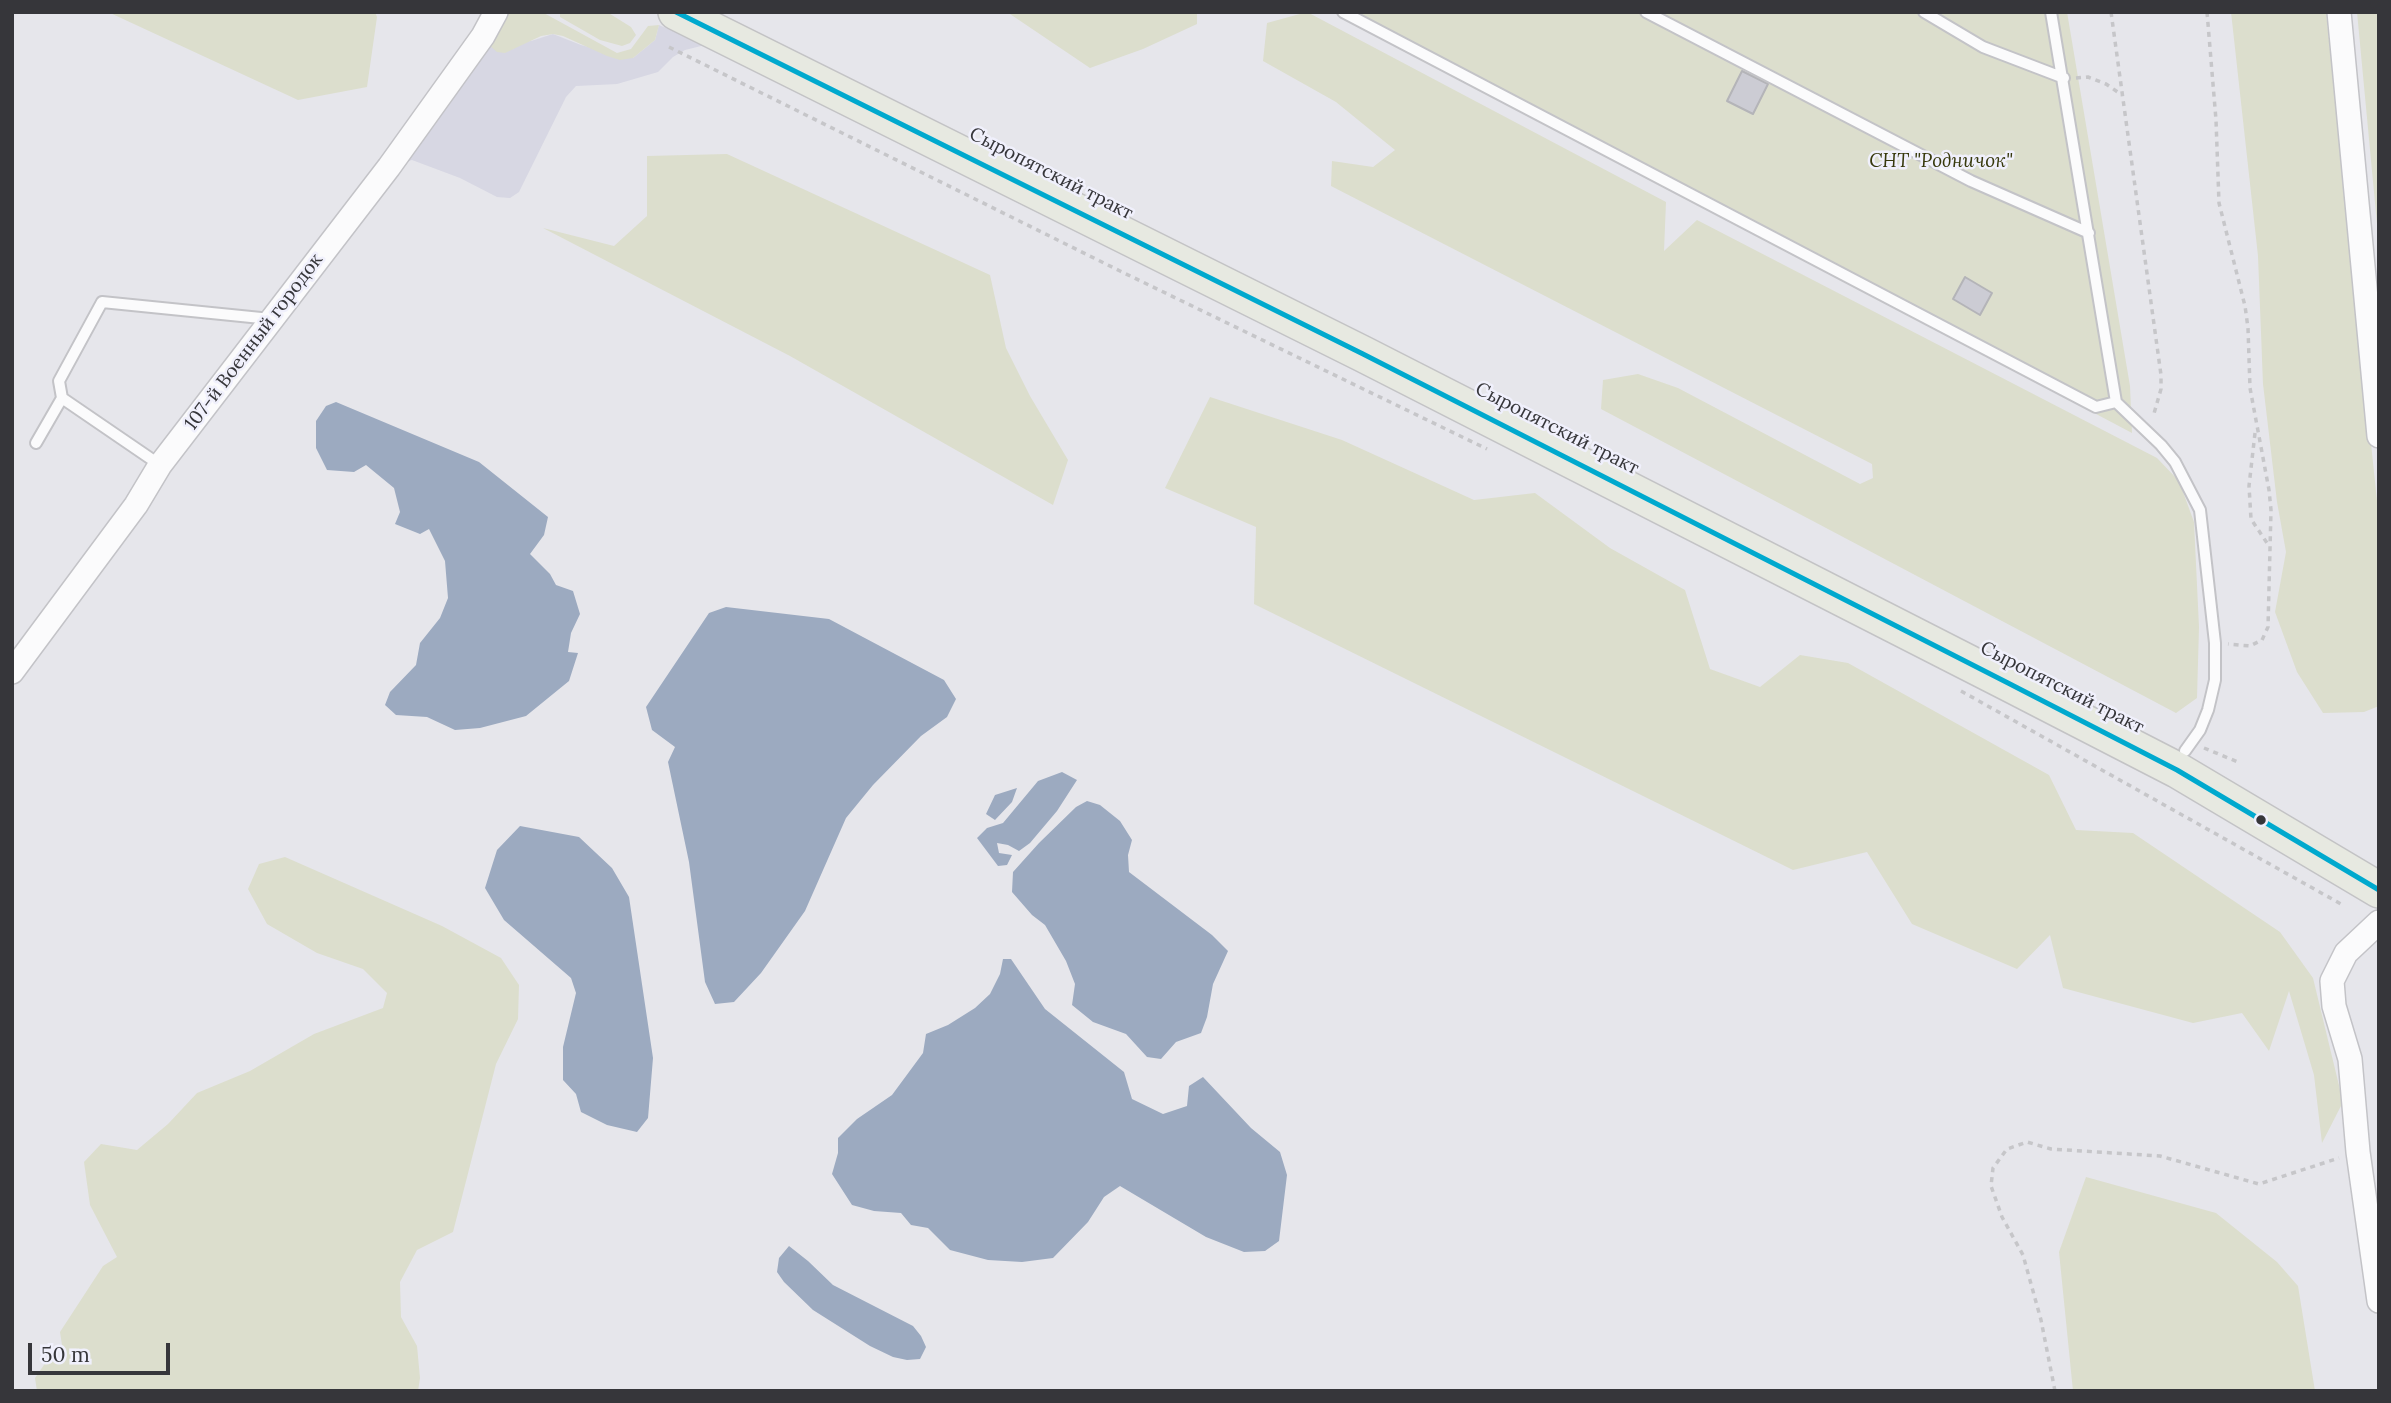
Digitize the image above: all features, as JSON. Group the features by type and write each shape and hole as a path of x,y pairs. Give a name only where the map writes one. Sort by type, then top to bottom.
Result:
{"main road":[{"name":"Сыропятский тракт","path":"676,12 1350,348 2020,689 2177,770 2379,890"},
{"name":"Сыропятский тракт","path":"727,12 2188,747 2379,864"}],"street":[{"name":"107-й Военный городок","path":"12,672 136,505 160,465 389,167 483,36 496,12"},
{"path":"2339,12 2379,436"},
{"path":"2379,922 2346,953 2332,981 2334,1006 2350,1059 2358,1152 2377,1262 2379,1301"}],"lane":[{"path":"1343,12 2096,407 2116,402"},
{"path":"1646,12 1970,181 2089,233"},
{"path":"1924,12 1983,47 2064,78"},
{"path":"2051,12 2116,402 2175,462 2200,510 2216,643 2214,680 2208,710 2200,730 2188,747"},
{"path":"36,443 62,398 59,381 102,302 271,319"},
{"path":"62,398 160,465"}],"path":[{"path":"2110,12 2161,375 2156,408 2147,432"},
{"path":"2207,12 2216,120 2219,202 2245,306 2250,388 2270,510 2268,627 2262,640 2250,646 2216,643"},
{"path":"669,47 1156,289 1497,454"},
{"path":"2064,78 2088,77 2106,84 2122,95"},
{"path":"2256,427 2249,486 2252,519 2268,545"},
{"path":"1950,685 2341,904"},
{"path":"2188,747 2238,762"},
{"path":"2055,1391 2041,1320 2023,1255 2002,1217 1991,1186 1993,1168 2007,1149 2027,1142 2051,1149 2160,1156 2259,1184 2358,1152"}],"shaded area":[{"path":"659,25 705,45 685,50 673,57 658,72 617,84 576,86 566,97 519,192 510,198 497,197 460,178 412,160 397,165 489,45 531,41 553,34 581,45 633,58 655,40"}],"green space":[{"path":"108,12 375,12 377,17 367,87 298,100"},
{"path":"509,12 542,12 617,53 631,49 648,26 659,25 655,40 633,58 620,60 553,34 541,36 505,53 497,52 489,45"},
{"path":"560,12 607,12 631,27 636,35 630,43 622,46 600,40 560,17"},
{"path":"1007,12 1197,12 1197,24 1143,49 1090,68"},
{"path":"1307,12 1666,202 1664,251 1697,220 2157,458 2179,481 2194,522 2199,627 2197,698 2176,713 1601,409 1603,380 1638,374 1678,388 1860,484 1873,478 1872,464 1331,186 1332,161 1373,167 1395,150 1336,102 1263,61 1267,23"},
{"name":"СНТ \"Родничок\"","path":"1337,12 2067,12 2130,386 2132,433"},
{"path":"2231,12 2326,12 2379,520 2379,706 2364,712 2323,713 2297,672 2275,612 2286,552 2277,502 2263,384 2258,256"},
{"path":"2357,12 2379,12 2379,245"},
{"path":"727,154 990,275 1006,348 1030,396 1068,460 1053,505 790,356 543,228 614,246 647,216 647,156"},
{"path":"1210,397 1342,440 1474,500 1535,493 1610,548 1685,590 1710,669 1760,687 1800,655 1848,663 2049,775 2076,830 2133,833 2280,932 2313,978 2343,1102 2322,1143 2314,1075 2289,991 2269,1051 2242,1013 2193,1023 2063,988 2050,935 2017,969 1912,924 1867,852 1793,870 1254,604 1256,527 1165,488"},
{"path":"285,857 442,926 501,958 519,985 518,1019 496,1064 453,1232 417,1250 400,1282 401,1317 417,1346 420,1378 418,1391 37,1391 35,1378 48,1359 64,1358 60,1332 103,1266 117,1257 90,1205 84,1162 101,1144 137,1150 168,1124 197,1093 250,1071 314,1034 383,1008 387,993 363,969 317,953 267,924 248,889 259,864"},
{"path":"2086,1177 2216,1213 2277,1262 2298,1286 2315,1391 2073,1391 2059,1252"}],"water":[{"path":"336,402 479,462 548,517 544,535 530,554 550,574 556,585 573,591 580,614 571,633 568,652 578,653 569,681 526,716 480,728 455,730 427,717 396,715 385,705 390,692 416,665 420,643 440,618 448,598 445,561 429,529 420,534 395,524 400,512 394,488 366,465 354,472 327,470 316,448 316,421 326,406"},
{"path":"726,607 829,619 944,680 956,699 947,717 921,736 873,785 846,818 805,911 761,973 734,1002 715,1004 705,982 689,862 668,762 675,747 652,730 646,707 709,613"},
{"path":"1062,772 1077,780 1057,811 1030,843 1019,851 997,843 999,853 1012,855 1007,865 998,866 977,838 987,828 1003,823 1038,781"},
{"path":"1017,788 1012,802 995,820 986,814 995,795"},
{"path":"1087,801 1100,805 1120,821 1132,840 1128,855 1129,872 1212,935 1228,951 1213,984 1201,1033 1176,1042 1161,1059 1147,1057 1126,1034 1093,1022 1072,1005 1075,984 1066,961 1045,925 1032,915 1012,892 1013,872 1076,807"},
{"path":"520,826 579,837 612,868 629,897 653,1058 648,1118 637,1132 607,1125 581,1112 576,1094 563,1080 563,1047 576,993 571,978 504,920 485,888 497,850"},
{"path":"1003,959 1011,959 1045,1009 1124,1072 1132,1099 1163,1114 1187,1106 1189,1086 1203,1077 1251,1128 1280,1152 1287,1175 1279,1241 1265,1251 1244,1252 1206,1237 1120,1186 1104,1197 1088,1222 1053,1258 1022,1262 988,1260 950,1250 928,1228 911,1225 901,1213 874,1211 852,1205 832,1174 838,1153 838,1138 857,1119 892,1095 923,1053 926,1034 948,1025 975,1008 990,994 1000,974"},
{"path":"789,1246 833,1285 913,1326 926,1347 920,1359 893,1357 870,1346 813,1310 777,1272 779,1258"}],"building":[{"path":"1742,71 1768,84 1753,114 1727,101"},
{"path":"1965,277 1992,293 1980,315 1953,299"}],"transit line":[{"path":"676,12 1363,354 2177,770 2379,890"}]}
